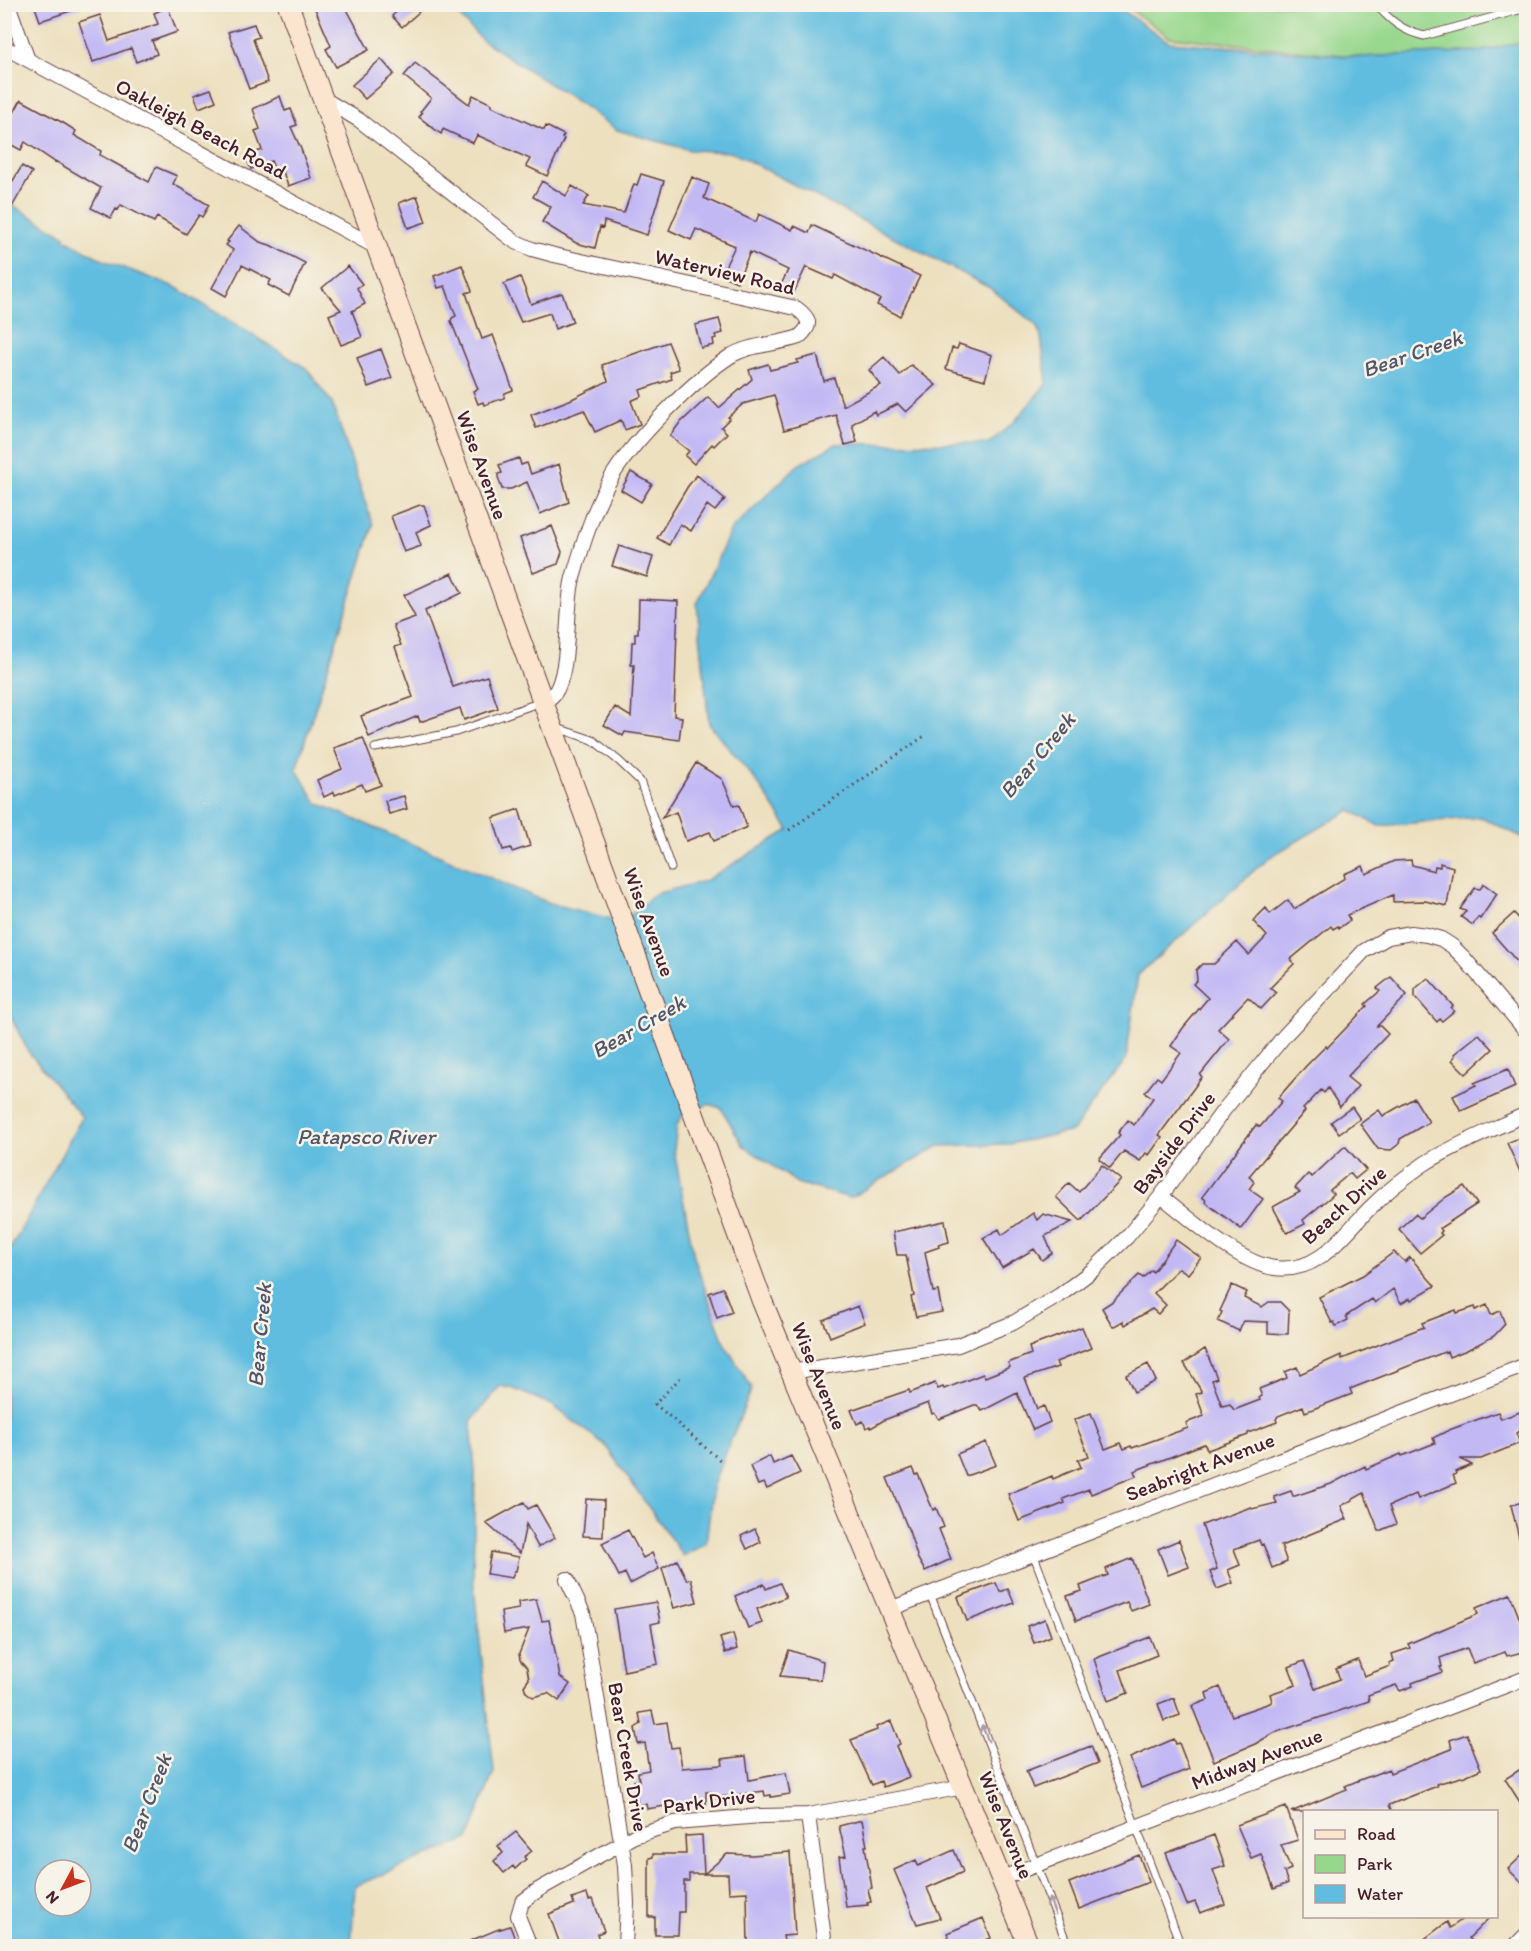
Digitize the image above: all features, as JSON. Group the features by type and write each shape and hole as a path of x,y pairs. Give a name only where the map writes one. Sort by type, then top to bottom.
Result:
{"main road":[{"name":"Wise Avenue","path":"288,4 718,1181 791,1372 1029,1947"}],"street":[{"path":"8,4 28,60"},
{"name":"Oakleigh Beach Road","path":"4,47 378,248"},
{"name":"Waterview Road","path":"322,98 359,120 521,245 554,255 796,308 804,314 808,321 806,331 799,337 741,351 729,357 684,396 640,439 620,465 594,518 572,581 561,680 552,697 543,702"},
{"name":"Bayside Drive","path":"791,1372 958,1345 1012,1323 1042,1307 1093,1270 1127,1237 1161,1196 1223,1111 1285,1035 1364,951 1388,937 1411,933 1427,935 1441,939 1452,946 1527,1030"},
{"name":"Beach Drive","path":"1161,1196 1235,1252 1253,1262 1277,1269 1300,1266 1311,1263 1332,1249 1371,1207 1424,1164 1452,1147 1527,1114"},
{"name":"Seabright Avenue","path":"890,1609 1527,1365"},
{"name":"Bear Creek Drive","path":"567,1579 583,1613 621,1841 627,1903 625,1947"},
{"name":"Midway Avenue","path":"1002,1878 1527,1678"},
{"name":"Park Drive","path":"530,1947 518,1916 522,1902 621,1841 675,1823 761,1816 808,1815 964,1787"},
{"path":"808,1815 825,1947"},
{"path":"1515,1947 1527,1935"}],"lane":[{"path":"1376,4 1397,26 1409,33 1424,36 1527,8"},
{"path":"375,748 456,732 543,702"},
{"path":"552,726 593,740 640,781 671,868"},
{"path":"1033,1553 1181,1947"},
{"path":"930,1593 1068,1947"}],"path":[{"path":"789,830 926,735"},
{"path":"680,1378 655,1404 722,1462"}],"green space":[{"path":"1124,5 1526,5 1526,41 1483,51 1361,57 1170,37"}],"water":[{"name":"Patapsco River","path":"449,5 1115,5 1169,42 1361,57 1483,51 1526,41 1526,839 1481,817 1379,826 1350,810 1268,858 1138,975 1126,1059 1073,1131 1009,1144 939,1146 850,1198 797,1183 743,1145 721,1108 708,1104 683,1114 677,1125 674,1150 694,1257 724,1343 752,1388 713,1485 706,1543 683,1556 605,1445 552,1405 512,1388 500,1386 471,1421 475,1471 473,1578 494,1772 468,1839 355,1886 351,1946 5,1946 5,1259 82,1117 28,1051 5,1005 5,201 103,260 175,287 306,368 332,403 373,525 296,769 317,803 549,903 623,922 655,894 705,881 789,830 757,782 709,724 697,604 731,530 798,465 836,444 989,443 1015,421 1047,383 1041,337 1036,325 990,288 732,152 690,150 617,130 482,40"}],"building":[{"path":"34,4 83,4 83,7 40,21"},
{"path":"313,4 344,4 369,50 336,67 326,49 331,46"},
{"path":"405,4 412,4 419,12 402,27 392,16"},
{"path":"168,7 177,32 152,41 157,54 136,62 131,48 93,62 79,22 100,15 109,41 158,24 154,13"},
{"path":"254,24 259,37 253,39 268,82 249,89 228,32"},
{"path":"381,59 394,74 365,99 352,85"},
{"path":"415,63 469,104 473,95 492,104 491,106 544,130 546,126 564,135 547,176 526,166 530,159 477,135 473,143 443,129 441,134 419,117 422,113 420,112 431,98 404,76"},
{"path":"211,89 216,101 199,108 194,95"},
{"path":"280,96 285,111 291,109 297,125 291,127 311,178 288,186 283,172 279,173 277,169 275,170 271,161 251,169 246,156 262,150 255,131 260,129 253,109"},
{"path":"21,100 76,131 74,135 101,151 100,155 149,182 156,167 177,176 173,184 209,205 202,217 199,215 186,234 157,217 154,222 121,205 111,218 91,208 101,188 25,142 21,150 4,141 4,131"},
{"path":"22,166 32,172 4,221 4,195"},
{"path":"641,174 664,181 647,235 604,221 603,228 600,227 595,248 576,243 542,222 551,207 533,197 542,181 566,196 572,186 589,196 583,205 624,213 634,184 637,185"},
{"path":"692,177 709,184 704,198 756,222 759,214 792,230 794,226 809,233 812,225 920,276 900,316 877,305 880,299 835,275 833,279 806,267 792,296 779,289 788,270 750,252 737,282 721,275 735,246 696,229 691,240 669,230"},
{"path":"417,196 426,222 408,228 399,203"},
{"path":"239,226 260,242 305,263 289,296 268,285 271,280 242,265 226,296 212,288 233,250 226,245 229,242 227,241"},
{"path":"462,265 472,291 466,293 482,339 493,335 513,390 505,393 504,398 484,405 483,402 478,404 473,391 478,389 451,321 456,316 445,286 438,288 434,276"},
{"path":"348,266 362,284 357,288 365,304 352,311 362,337 341,345 329,315 341,310 322,288"},
{"path":"520,277 531,304 562,293 573,322 555,329 550,313 521,322 504,284"},
{"path":"719,319 723,333 715,335 714,345 701,348 695,325"},
{"path":"668,342 679,369 670,372 672,379 640,390 642,396 631,401 640,424 625,430 621,420 595,432 584,410 536,428 531,415 572,399 608,381 602,365"},
{"path":"959,344 992,355 985,380 946,369 952,348 957,349"},
{"path":"381,349 392,378 368,387 357,358"},
{"path":"817,355 824,381 834,378 843,406 881,385 869,370 884,357 900,375 911,365 936,385 906,412 898,404 876,415 874,411 852,424 857,442 845,445 836,415 784,430 774,395 743,404 728,417 730,418 721,427 727,433 714,446 712,444 694,464 685,456 689,451 670,436 679,424 708,397 719,408 752,379 749,370 768,364 770,370 798,363 797,360"},
{"path":"519,458 521,465 527,463 531,474 559,464 569,502 540,514 527,482 511,489 502,489 498,477 498,474 502,473 499,465"},
{"path":"631,472 652,484 641,502 621,490"},
{"path":"697,475 725,499 715,511 707,505 691,531 680,524 669,545 657,538"},
{"path":"424,505 431,525 416,532 421,546 404,552 391,516"},
{"path":"552,526 562,552 558,564 533,573 520,538"},
{"path":"619,546 653,557 647,577 612,566"},
{"path":"452,573 462,593 425,611 453,687 487,676 498,708 464,720 460,708 420,722 418,716 369,737 361,716 413,697 395,647 401,645 393,625 415,617 404,595"},
{"path":"639,599 678,601 674,716 682,717 679,740 625,732 623,736 604,725 615,707 631,717 634,665 631,665 632,642 635,642 635,633 638,633"},
{"path":"363,738 381,785 365,791 362,784 324,797 317,780 342,769 334,748"},
{"path":"696,763 722,779 734,806 739,805 747,827 714,841 710,832 686,841 676,812 662,818"},
{"path":"404,796 407,809 389,814 385,801"},
{"path":"519,809 530,846 512,852 511,848 503,850 493,818"},
{"path":"1411,860 1412,865 1434,871 1435,866 1440,867 1440,863 1453,867 1447,906 1425,901 1393,902 1393,895 1347,915 1350,920 1339,928 1338,926 1333,929 1331,926 1291,959 1294,964 1270,988 1276,993 1261,1009 1248,997 1218,1029 1229,1039 1200,1075 1202,1077 1159,1135 1162,1137 1149,1155 1146,1153 1140,1161 1124,1151 1110,1168 1099,1159 1120,1135 1118,1133 1128,1120 1134,1125 1153,1098 1145,1092 1157,1077 1161,1080 1181,1053 1171,1046 1208,998 1193,984 1197,980 1196,970 1202,964 1214,964 1237,942 1249,955 1267,936 1253,921 1266,908 1270,914 1288,900 1294,909 1345,878 1344,874 1363,866 1366,874 1394,861"},
{"path":"1484,884 1497,894 1480,919 1478,917 1473,925 1461,917 1466,911 1460,909 1475,888 1480,889"},
{"path":"1514,913 1527,927 1527,973 1492,933"},
{"path":"1391,977 1407,995 1377,1026 1388,1034 1347,1077 1358,1086 1340,1107 1328,1088 1324,1093 1321,1090 1303,1109 1305,1111 1249,1176 1254,1182 1249,1189 1263,1199 1241,1229 1205,1202 1206,1200 1202,1197 1256,1125 1260,1127 1282,1101 1278,1098 1306,1066 1326,1046 1327,1048 1367,1006 1365,1004 1380,991 1377,988"},
{"path":"1428,978 1453,1006 1451,1008 1454,1011 1442,1021 1440,1019 1437,1022 1415,997 1415,989"},
{"path":"1479,1034 1493,1049 1466,1074 1452,1060 1454,1054"},
{"path":"1508,1069 1515,1087 1461,1111 1453,1096 1476,1085 1474,1083"},
{"path":"1414,1098 1429,1122 1400,1139 1399,1144 1391,1150 1378,1149 1360,1124 1379,1110 1383,1116"},
{"path":"1352,1107 1360,1119 1339,1133 1331,1122"},
{"path":"1527,1135 1527,1187 1507,1143"},
{"path":"1345,1146 1366,1170 1355,1179 1350,1173 1330,1190 1334,1194 1303,1220 1305,1224 1287,1233 1273,1207 1300,1192 1295,1188 1308,1174 1312,1177"},
{"path":"1102,1165 1121,1180 1081,1221 1056,1197 1069,1183 1079,1192"},
{"path":"1464,1186 1477,1204 1440,1228 1442,1235 1420,1253 1399,1229 1415,1214 1420,1218"},
{"path":"1033,1213 1037,1220 1043,1214 1072,1222 1045,1236 1052,1253 1042,1260 1034,1249 1002,1268 983,1238 999,1229 1002,1235"},
{"path":"945,1221 949,1242 925,1252 933,1292 938,1291 942,1312 916,1317 906,1255 897,1255 893,1232"},
{"path":"1176,1240 1201,1258 1188,1274 1179,1268 1154,1293 1166,1305 1158,1314 1152,1309 1125,1325 1123,1321 1113,1327 1102,1308 1113,1301 1139,1275 1143,1278 1151,1270 1153,1272"},
{"path":"1394,1252 1405,1262 1410,1257 1435,1286 1401,1303 1393,1289 1375,1303 1372,1299 1346,1316 1348,1320 1336,1326 1334,1322 1332,1323 1319,1297 1363,1275"},
{"path":"1232,1285 1247,1292 1244,1298 1262,1307 1269,1302 1280,1302 1289,1311 1288,1334 1268,1333 1268,1322 1243,1321 1239,1331 1218,1321"},
{"path":"723,1288 732,1312 717,1318 709,1293"},
{"path":"1487,1305 1491,1315 1500,1311 1505,1324 1494,1336 1467,1350 1449,1357 1447,1351 1350,1389 1352,1394 1305,1412 1303,1406 1278,1416 1277,1422 1248,1433 1248,1435 1208,1450 1204,1444 1134,1471 1136,1476 1091,1494 1089,1489 1063,1499 1065,1503 1019,1521 1008,1494 1081,1467 1078,1460 1089,1456 1074,1420 1091,1413 1105,1449 1121,1443 1124,1449 1188,1428 1186,1423 1204,1416 1196,1394 1202,1392 1184,1363 1205,1349 1217,1378 1212,1380 1222,1406 1230,1404 1234,1410 1260,1400 1262,1396 1259,1389 1287,1378 1285,1372 1297,1367 1300,1374 1341,1355 1342,1359 1424,1327 1422,1323 1456,1310 1457,1313 1475,1307 1476,1310"},
{"path":"858,1306 865,1323 830,1337 823,1320"},
{"path":"1082,1327 1091,1348 1056,1362 1058,1367 1025,1378 1037,1409 1044,1406 1050,1422 1033,1430 1017,1393 982,1411 974,1405 939,1419 934,1413 932,1414 928,1403 884,1420 871,1428 870,1426 866,1428 863,1421 857,1424 851,1410 909,1390 910,1393 935,1383 938,1389 943,1387 944,1389 983,1374 985,1377 1010,1367 1008,1363 1031,1354 1029,1347"},
{"path":"1148,1364 1156,1381 1134,1392 1126,1375"},
{"path":"1498,1412 1501,1419 1520,1412 1527,1426 1516,1433 1520,1443 1481,1459 1460,1459 1472,1465 1455,1472 1456,1474 1453,1475 1456,1483 1418,1499 1416,1494 1389,1506 1396,1524 1379,1531 1364,1493 1341,1506 1347,1519 1281,1546 1287,1562 1272,1568 1263,1544 1261,1545 1259,1540 1234,1549 1240,1565 1228,1570 1233,1583 1217,1589 1210,1572 1217,1569 1202,1525 1251,1507 1252,1509 1277,1503 1274,1497 1291,1491 1295,1496 1331,1484 1365,1466 1366,1469 1435,1443 1433,1438 1449,1430"},
{"path":"986,1442 996,1465 966,1476 957,1454"},
{"path":"770,1456 773,1464 791,1456 800,1473 767,1489 764,1483 758,1485 750,1466"},
{"path":"913,1468 916,1475 918,1474 933,1510 936,1508 944,1527 939,1529 951,1559 925,1571 918,1559 887,1478"},
{"path":"586,1499 604,1500 603,1537 583,1536"},
{"path":"1527,1501 1527,1546 1521,1546 1511,1505"},
{"path":"524,1502 528,1509 536,1505 555,1538 538,1547 526,1524 520,1553 486,1523"},
{"path":"755,1529 761,1542 747,1549 741,1536"},
{"path":"628,1530 643,1558 652,1553 659,1569 630,1584 625,1573 619,1576 602,1543"},
{"path":"1179,1540 1189,1567 1168,1575 1158,1549"},
{"path":"491,1552 519,1557 512,1578 487,1574"},
{"path":"1132,1558 1149,1604 1131,1611 1127,1602 1076,1621 1067,1596 1082,1591 1080,1586 1108,1575 1106,1569"},
{"path":"677,1560 687,1580 691,1579 697,1602 674,1608 662,1568"},
{"path":"780,1583 786,1597 757,1609 762,1623 748,1628 735,1596 764,1584 766,1589"},
{"path":"996,1583 1000,1592 1008,1589 1014,1603 967,1621 958,1597"},
{"path":"1510,1594 1527,1638 1527,1651 1507,1656 1505,1652 1473,1663 1467,1648 1440,1658 1442,1672 1412,1683 1413,1686 1400,1691 1396,1685 1368,1695 1369,1701 1274,1733 1255,1744 1214,1761 1192,1706 1208,1700 1206,1693 1220,1687 1232,1716 1270,1703 1272,1701 1270,1694 1296,1685 1289,1667 1304,1661 1315,1689 1340,1679 1336,1669 1358,1660 1364,1676 1390,1666 1389,1663 1394,1661 1392,1654 1410,1648 1408,1644 1478,1614 1476,1608"},
{"path":"536,1599 542,1621 549,1620 560,1677 570,1684 559,1701 548,1693 533,1697 526,1692 524,1686 529,1679 527,1668 520,1660 519,1654 529,1629 504,1633 501,1612 519,1609 518,1602"},
{"path":"656,1602 660,1622 651,1624 658,1664 624,1671 614,1609"},
{"path":"1045,1619 1051,1636 1034,1643 1027,1626"},
{"path":"733,1634 737,1649 725,1653 720,1638"},
{"path":"1150,1637 1157,1655 1120,1670 1128,1693 1108,1701 1094,1659"},
{"path":"789,1650 823,1661 821,1680 780,1676"},
{"path":"1174,1698 1180,1715 1164,1721 1158,1704"},
{"path":"652,1711 655,1724 667,1722 671,1748 679,1747 682,1768 723,1765 722,1759 746,1756 749,1780 786,1773 790,1794 771,1797 771,1795 765,1796 764,1791 714,1798 713,1792 706,1792 706,1804 690,1805 690,1802 647,1809 646,1804 638,1805 634,1781 639,1781 638,1772 649,1770 645,1743 638,1744 635,1728 641,1724 639,1713"},
{"path":"891,1721 900,1744 896,1746 909,1777 883,1787 881,1781 872,1785 851,1740 877,1730 876,1727"},
{"path":"1467,1734 1481,1769 1436,1784 1437,1786 1389,1805 1391,1810 1291,1812 1347,1789 1345,1786 1357,1781 1389,1769 1390,1773 1452,1749 1450,1740"},
{"path":"1174,1739 1176,1744 1179,1743 1189,1769 1141,1788 1130,1758"},
{"path":"1091,1746 1098,1763 1033,1788 1026,1771"},
{"path":"1527,1765 1527,1813 1505,1779"},
{"path":"1286,1807 1298,1840 1281,1845 1291,1869 1284,1872 1288,1883 1274,1889 1261,1854 1251,1858 1237,1825"},
{"path":"862,1820 872,1888 868,1889 871,1902 867,1903 868,1905 846,1907 839,1857 846,1856 839,1826"},
{"path":"516,1832 532,1851 515,1869 513,1866 504,1873 494,1861 503,1853 498,1846"},
{"path":"702,1835 704,1874 689,1874 689,1881 684,1881 684,1912 679,1912 678,1935 655,1935 655,1917 649,1917 649,1858 653,1857 653,1854 686,1854 685,1836"},
{"path":"1214,1835 1225,1866 1213,1870 1225,1904 1200,1913 1195,1902 1187,1905 1166,1853"},
{"path":"954,1850 963,1872 927,1888 940,1918 917,1924 894,1870 916,1860 918,1866"},
{"path":"1527,1851 1527,1888 1508,1869"},
{"path":"790,1852 795,1935 783,1936 785,1947 748,1947 747,1892 729,1893 728,1874 704,1874 727,1854"},
{"path":"1139,1855 1149,1882 1079,1909 1069,1883"},
{"path":"587,1894 589,1900 593,1899 604,1931 597,1934 599,1940 579,1947 561,1947 549,1914 574,1904 572,1899"},
{"path":"983,1918 991,1938 968,1947 952,1947 947,1933"},
{"path":"1465,1918 1489,1918 1469,1938 1477,1947 1414,1947 1447,1922 1450,1928"},
{"path":"510,1926 518,1947 455,1947 501,1928"}],"water label":[{"name":"Bear Creek","path":"1412,353"},
{"name":"Bear Creek","path":"1037,755"},
{"name":"Bear Creek","path":"638,1026"},
{"name":"Bear Creek","path":"259,1335"},
{"name":"Bear Creek","path":"146,1803"}]}
